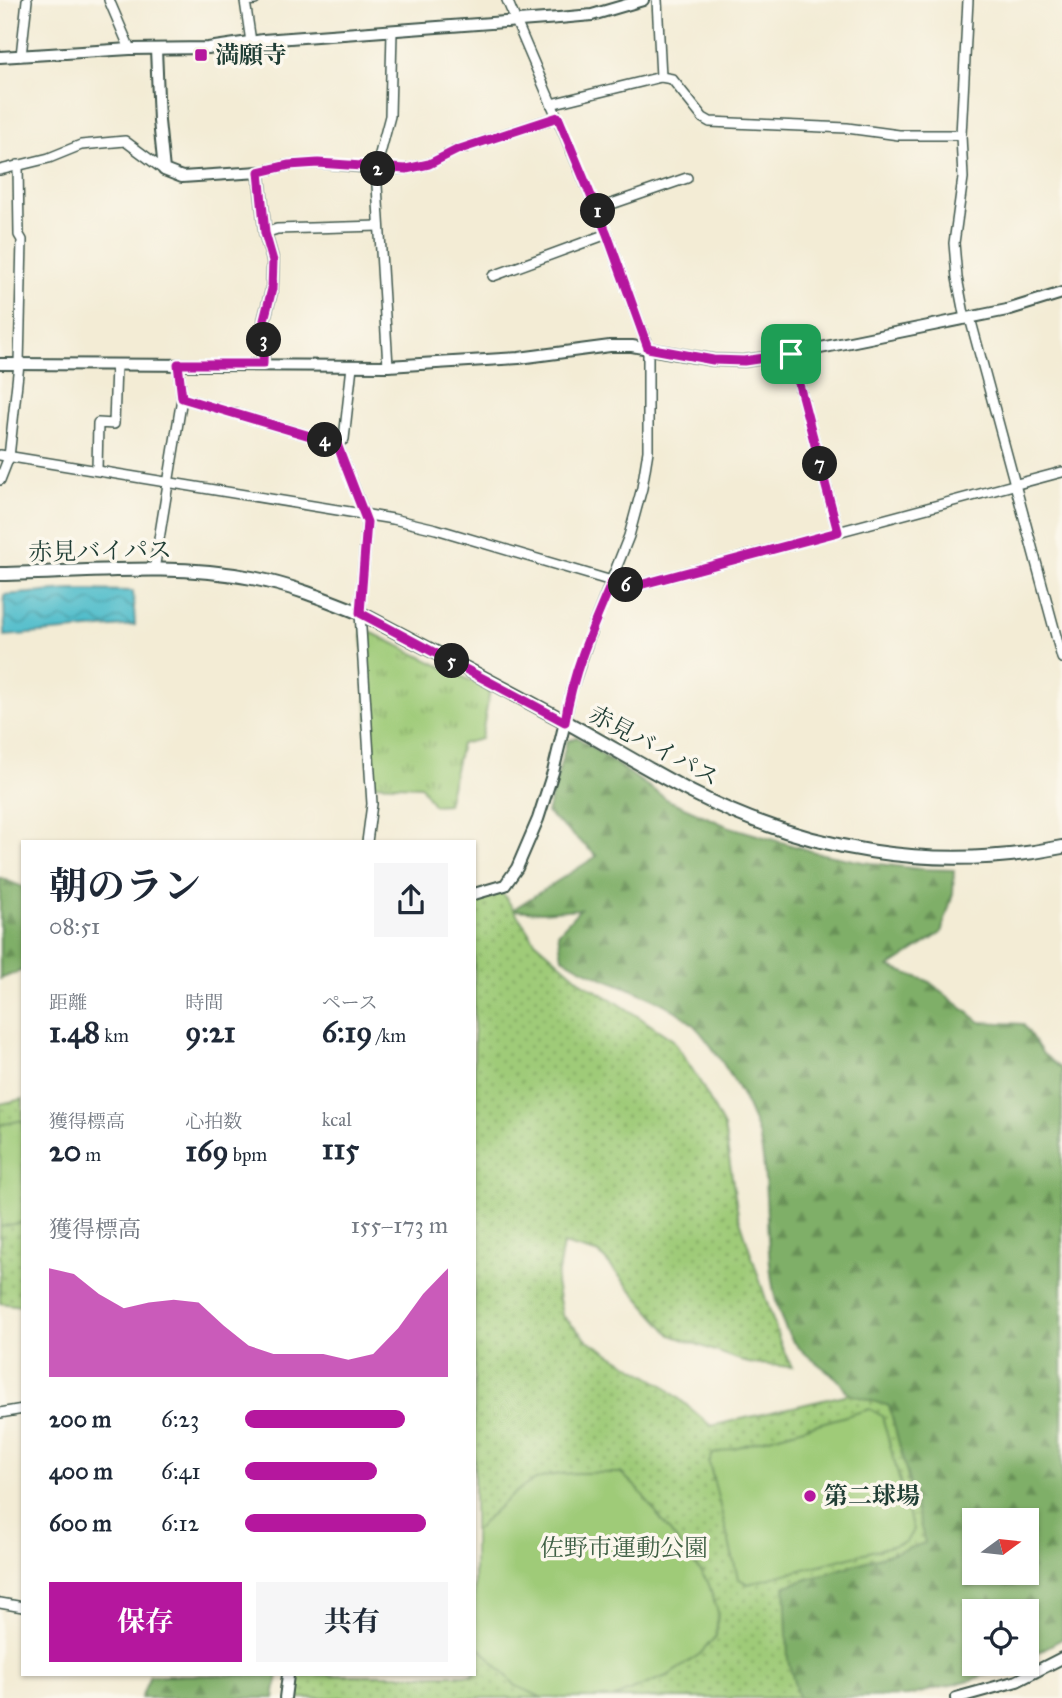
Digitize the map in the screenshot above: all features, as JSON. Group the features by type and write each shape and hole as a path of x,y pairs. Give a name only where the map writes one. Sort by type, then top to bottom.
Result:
{"main road":[{"name":"赤見バイパス","path":"0,574 154,570 202,572 251,578 297,589 360,613 692,792 787,833 890,855 923,858 985,857 1062,847"}],"street":[{"path":"21,56 27,0"},
{"path":"109,0 130,49"},
{"path":"251,42 245,1 255,0"},
{"path":"476,893 505,885 517,868 538,819 553,772 571,691 632,524 648,451 648,348 597,209 507,0"},
{"path":"0,57 130,49 208,48 251,42 592,15 643,0"},
{"path":"657,0 661,77"},
{"path":"968,0 961,135 963,178 954,243 957,278 1062,659"},
{"path":"388,366 376,169 390,116 392,31"},
{"path":"156,49 164,170"},
{"path":"551,104 661,77 672,79 703,118 710,122 847,128 911,136 961,135"},
{"path":"0,170 49,158 81,145 125,141 164,170 182,177 259,172 289,165 318,163 406,169 429,164 457,150 558,117"},
{"path":"0,480 19,364 22,240 19,235 18,165"},
{"path":"259,172 265,233 273,261 272,289 264,320 263,364"},
{"path":"597,209 687,178"},
{"path":"265,233 277,229 379,226"},
{"path":"493,276 607,234"},
{"path":"0,364 388,366 532,356 610,346 648,348 713,360 744,361 1007,310 1062,293"},
{"path":"791,354 838,532"},
{"path":"154,570 182,398 178,364"},
{"path":"97,470 97,424 114,424 116,365"},
{"path":"337,444 344,439 352,366"},
{"path":"182,398 337,444"},
{"path":"337,444 363,514 366,530 360,613 372,804 367,840"},
{"path":"5,456 363,514 436,529 632,587 1062,472"},
{"path":"0,1413 21,1409"},
{"path":"0,1603 21,1606"},
{"path":"956,1698 1017,1681 1062,1658"},
{"path":"285,1698 288,1676"}],"green space":[{"path":"362,628 490,690 481,739 461,744 447,804 433,805 421,786 372,784"},
{"path":"577,737 668,800 727,826 818,853 863,862 954,870 953,894 941,933 889,967 928,981 980,1022 1023,1024 1043,1054 1062,1069 1062,1639 1039,1651 1039,1599 962,1599 962,1676 982,1676 908,1696 798,1698 788,1660 785,1586 924,1543 889,1406 848,1393 837,1379 795,1343 784,1324 771,1276 764,1168 757,1131 737,1086 701,1033 688,1019 672,1008 562,957 558,933 580,909 541,912 512,910 597,856 547,813 567,741"},
{"path":"0,878 21,886 21,971 0,979"},
{"name":"佐野市運動公園","path":"502,892 535,941 583,983 673,1040 699,1080 724,1127 738,1214 781,1345 792,1367 748,1363 671,1335 600,1254 563,1244 556,1283 562,1315 587,1340 663,1385 711,1426 849,1394 889,1406 925,1543 785,1586 788,1660 798,1698 295,1698 298,1676 476,1676 476,898"},
{"path":"21,1099 21,1306 0,1303 0,1104"},
{"path":"21,1120 21,1222 0,1227 0,1125"},
{"name":"第二球場","path":"870,1409 882,1416 913,1530 906,1542 748,1584 738,1578 709,1462 713,1454"},
{"path":"621,1473 638,1489 708,1582 718,1612 716,1636 700,1654 669,1675 612,1698 543,1698 516,1686 479,1647 476,1639 476,1530 512,1495 529,1483 547,1476"},
{"path":"150,1676 278,1676 274,1698 141,1698"}],"water":[{"path":"70,590 133,591 135,625 5,636 4,595"}],"place":[{"name":"満願寺","path":"201,55"},
{"name":"第二球場","path":"810,1496"}],"route":[{"path":"558,117 607,234 648,348 713,360 744,361 791,354 838,532 632,587 612,582 571,691 565,722 360,613 367,522 337,444 182,398 178,364 263,364 264,320 272,289 273,261 265,233 259,172 289,165 318,163 406,169 429,164 457,150 558,117"}]}
